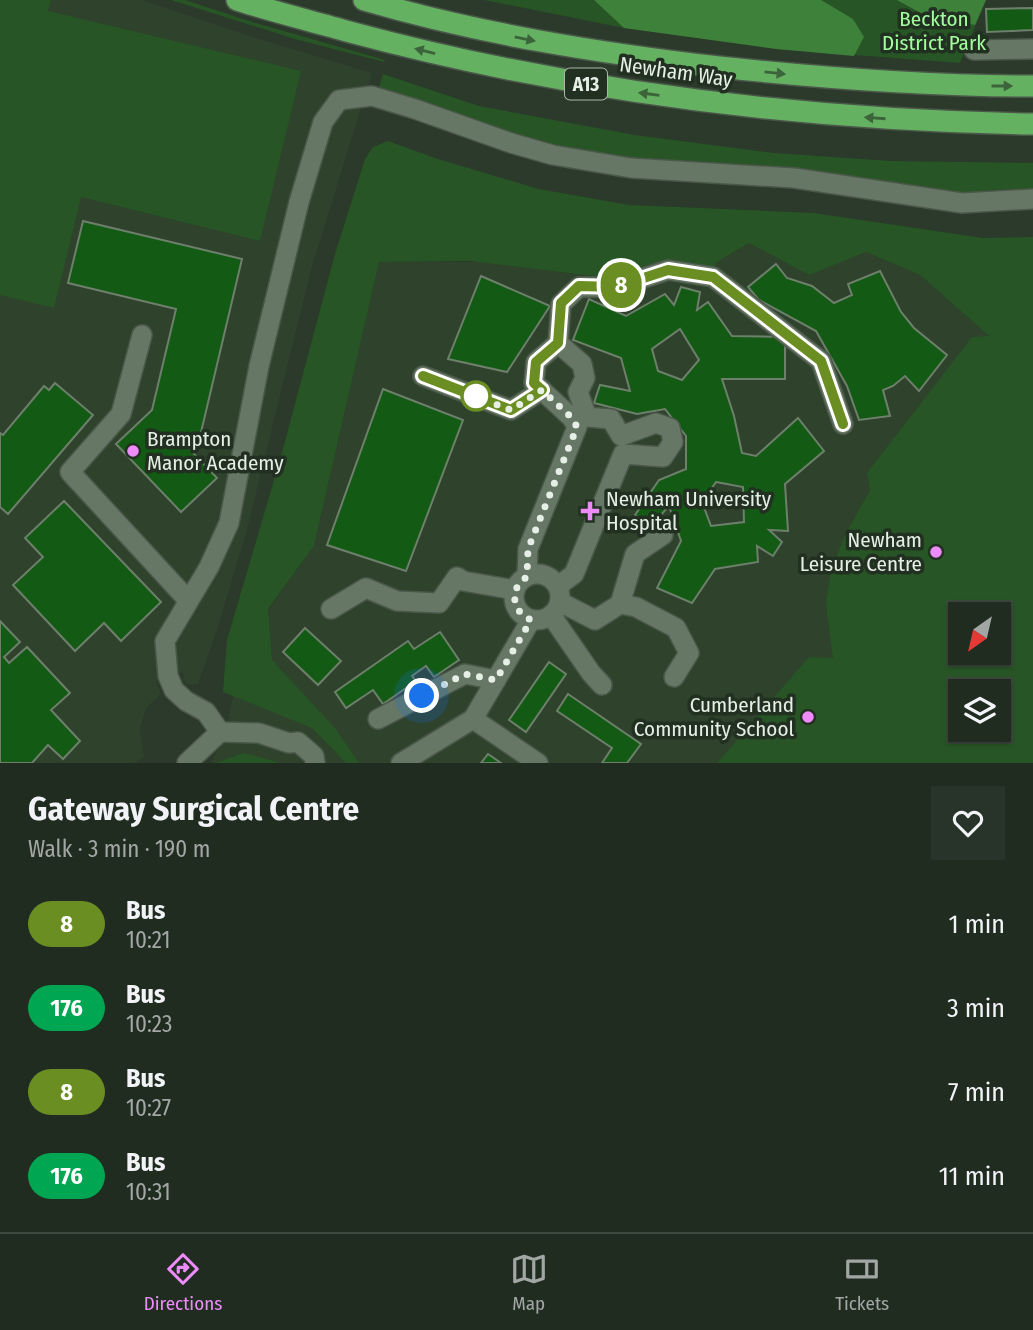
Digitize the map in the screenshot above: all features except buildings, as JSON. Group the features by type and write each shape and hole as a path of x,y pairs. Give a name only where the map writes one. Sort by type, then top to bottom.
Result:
{"highway":[{"name":"Newham Way","path":"237,0 476,64 597,86 802,112 943,122 1033,124"},
{"name":"Newham Way","path":"364,0 533,41 659,60 798,76 1033,86"}],"street":[{"path":"974,50 1033,49"},
{"path":"220,732 206,712 186,701 174,690 168,676 165,640 209,566 229,523 259,366 299,202 323,122 340,100 372,96 553,155 631,168 794,177 962,203 1033,199"},
{"path":"558,343 582,364 585,378 578,392 582,422 528,549 515,605 531,620 540,620 574,574 622,445 611,419 582,422 572,418 534,383 536,362 558,343 561,303 579,286 616,287 668,270 713,277 821,361 843,424"},
{"path":"142,335 121,414 70,472 187,599"},
{"path":"423,376 511,410 542,390"},
{"path":"556,601 595,620 620,604 635,554 663,535"},
{"path":"331,609 366,588 397,601 439,603 457,577 463,581 521,583 538,574 546,576 556,601 602,685"},
{"path":"620,604 636,607 676,628 689,653 674,677"},
{"path":"401,763 473,719 531,620"},
{"path":"378,719 465,674 496,680"},
{"path":"473,719 538,763"},
{"path":"187,763 220,732 232,730 259,733 289,743 298,742 314,756 315,763"},
{"path":"289,743 291,752 304,763"}],"shaded area":[{"name":"Brampton Manor Academy","path":"0,0 142,0 372,73 311,270 247,530 217,630 198,684 186,684 182,672 156,681 161,694 146,708 140,729 144,757 135,763 0,763"},
{"name":"Newham University Hospital","path":"749,243 809,274 866,252 920,275 989,336 870,490 846,533 899,763 211,763 225,733 245,642 314,546 379,262 717,262"}],"green space":[{"path":"0,0 51,0 48,11 301,71 260,241 81,197 54,308 0,295"},
{"path":"171,0 185,0 385,60 384,62 295,39"},
{"name":"Beckton District Park","path":"484,0 986,0 960,63 776,49 624,28"},
{"path":"594,0 821,0 853,19 864,37 854,56 776,49 624,28"},
{"path":"897,0 986,0 975,25 926,16"},
{"path":"383,74 479,106 635,135 774,153 891,161 1033,163 1033,189 992,190 945,197 544,149 378,91"},
{"path":"388,141 539,189 629,205 814,213 983,238 1033,237 1033,763 717,763 809,657 833,658 826,605 831,570 846,533 870,490 867,473 972,337 989,336 920,275 866,252 809,275 749,243 717,262 713,268 678,262 602,277 471,261 379,262 314,546 268,609 272,660 335,728 359,763 346,763 312,728 223,692 227,640 280,460 335,254 365,159 373,147"},
{"path":"243,753 278,762 279,763 216,763"}],"bus line":[{"name":"8","path":"423,376 511,410 542,390 534,383 536,362 558,343 561,303 579,286 616,287 668,270 713,277 821,361 843,424"}],"place":[{"name":"Brampton Manor Academy","path":"133,451"},
{"name":"Newham University Hospital","path":"590,511"},
{"name":"Newham Leisure Centre","path":"936,552"},
{"name":"Cumberland Community School","path":"808,717"}],"route":[{"path":"422,696 465,674 496,680 520,640 531,620 515,605 515,590 527,576 528,549 577,427 572,418 542,390 511,410 467,393 476,396"}]}
